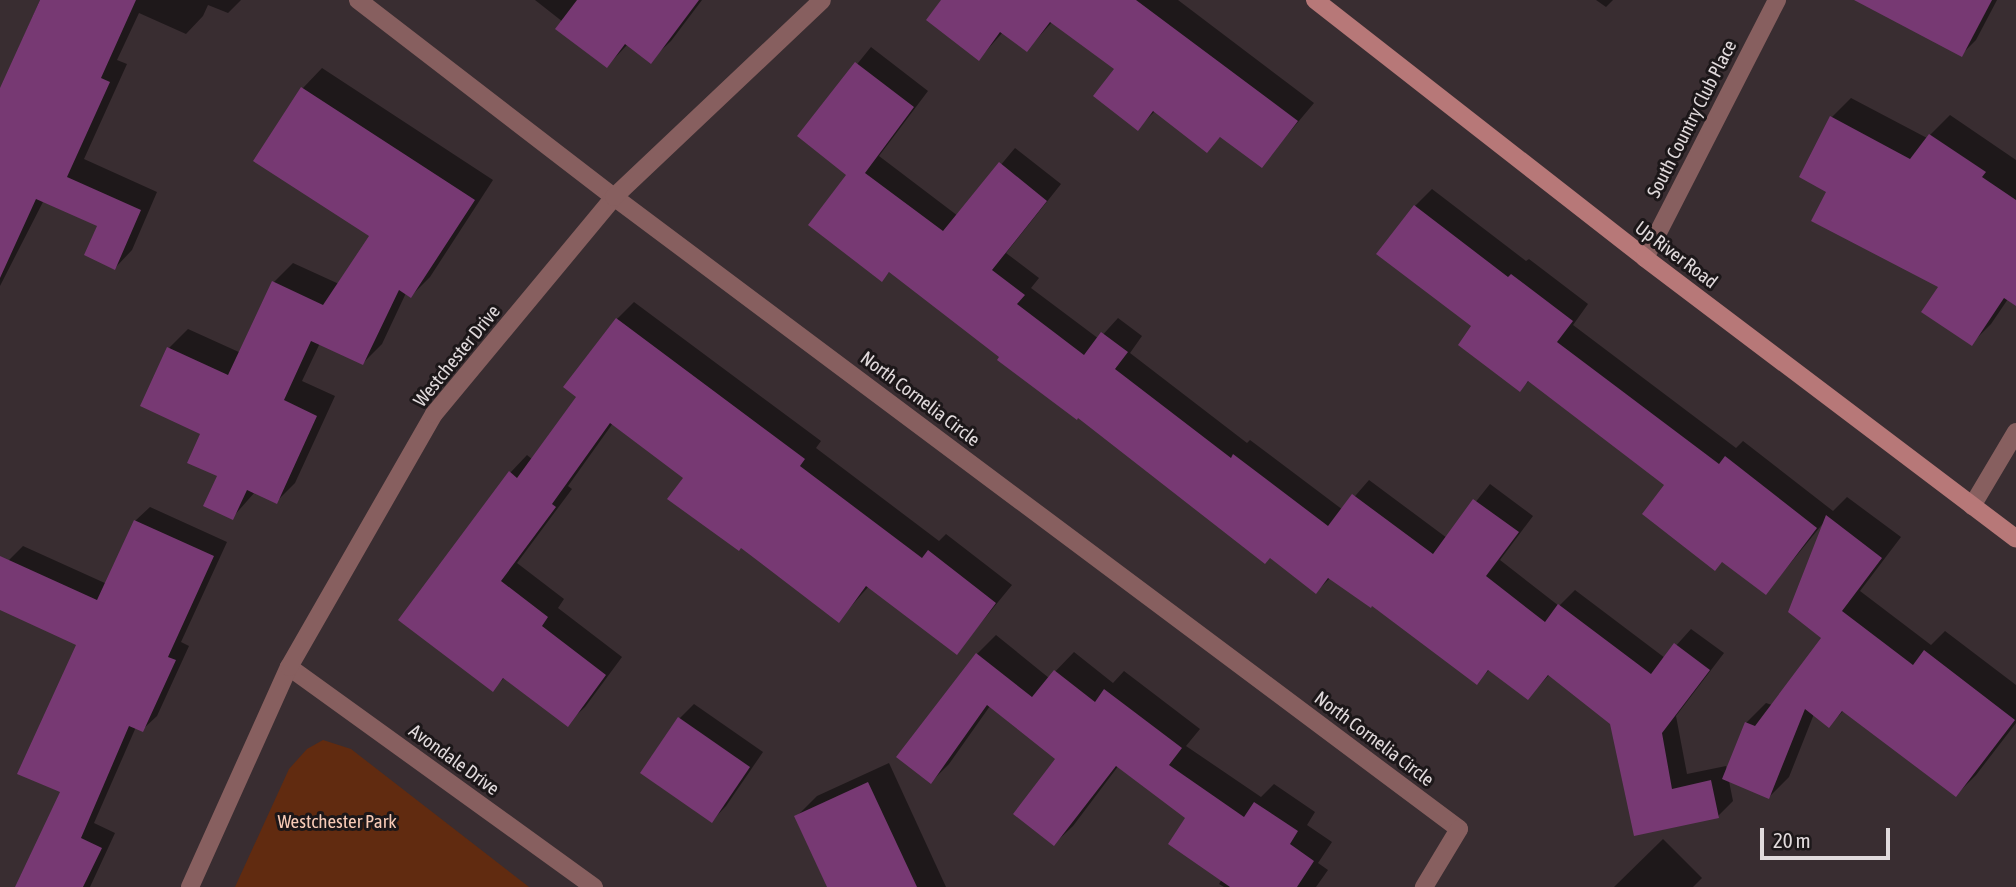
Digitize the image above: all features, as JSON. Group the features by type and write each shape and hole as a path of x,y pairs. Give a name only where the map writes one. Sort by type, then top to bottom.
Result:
{"street":[{"name":"North Cornelia Circle","path":"358,0 614,197 1459,829 1424,887"},
{"name":"Westchester Drive","path":"190,887 289,667 434,414 614,197 822,0"},
{"name":"Up River Road","path":"1315,0 1644,258 2016,539"},
{"name":"South Country Club Place","path":"1644,258 1777,0"},
{"path":"1972,506 2016,432"},
{"name":"Avondale Drive","path":"289,667 594,887"}],"green space":[{"name":"Westchester Park","path":"323,740 351,749 529,887 235,887 289,769 307,749"}],"building":[{"path":"40,0 136,0 101,78 110,82 67,177 141,210 115,270 84,255 97,226 36,199 0,278 0,88"},
{"path":"577,0 699,0 651,64 625,44 607,68 555,29"},
{"path":"941,0 1136,0 1298,121 1262,168 1220,137 1207,153 1153,111 1138,131 1093,96 1114,69 1050,22 1027,52 1000,32 979,61 926,20"},
{"path":"1854,0 1992,0 1962,57"},
{"path":"855,62 914,107 865,173 943,231 999,162 1047,201 992,270 1025,295 1017,304 1084,355 1101,332 1128,352 1115,369 1231,458 1233,454 1328,526 1352,494 1433,554 1473,499 1519,532 1486,576 1545,622 1558,604 1651,674 1674,643 1710,670 1662,733 1672,789 1711,780 1719,818 1634,836 1610,724 1548,675 1528,700 1488,670 1477,685 1372,606 1371,608 1328,578 1316,594 1270,558 1265,564 1078,418 1077,420 997,360 999,357 889,272 882,282 808,225 846,175 797,136"},
{"path":"301,87 475,200 411,298 399,290 363,365 311,341 284,400 317,416 277,504 247,490 233,520 203,506 217,476 187,463 200,434 140,406 167,347 228,375 272,281 323,305 369,236 253,161"},
{"path":"1830,116 1910,159 1929,134 1986,172 1982,177 2016,200 2016,306 2004,298 1972,346 1921,312 1938,287 1811,221 1826,192 1799,177"},
{"path":"1414,205 1508,277 1511,274 1573,321 1557,342 1719,464 1725,456 1817,528 1766,595 1722,562 1715,571 1642,514 1664,485 1528,381 1520,392 1458,345 1471,326 1376,254"},
{"path":"616,318 805,459 800,466 922,558 928,550 996,603 957,655 866,586 839,623 741,548 739,551 667,499 683,478 610,423 552,504 556,507 501,581 548,617 542,626 606,675 568,727 503,678 493,692 398,620 509,471 517,478 576,397 563,387"},
{"path":"1826,515 1882,558 1842,611 1913,665 1924,650 2015,720 1956,797 1842,711 1829,728 1805,709 1769,799 1722,779 1745,722 1755,726 1821,638 1788,612"},
{"path":"134,520 214,556 168,657 176,660 143,732 129,726 81,838 102,848 83,887 15,887 60,792 17,774 76,645 0,610 0,556 97,600"},
{"path":"976,653 1032,697 1054,670 1095,702 1104,689 1182,748 1169,765 1244,817 1254,802 1298,831 1290,844 1314,861 1297,887 1230,887 1168,844 1185,818 1116,766 1054,846 1013,814 1055,759 987,705 931,784 896,757"},
{"path":"678,717 750,767 712,823 640,773"},
{"path":"868,782 917,887 827,887 794,816"}]}
